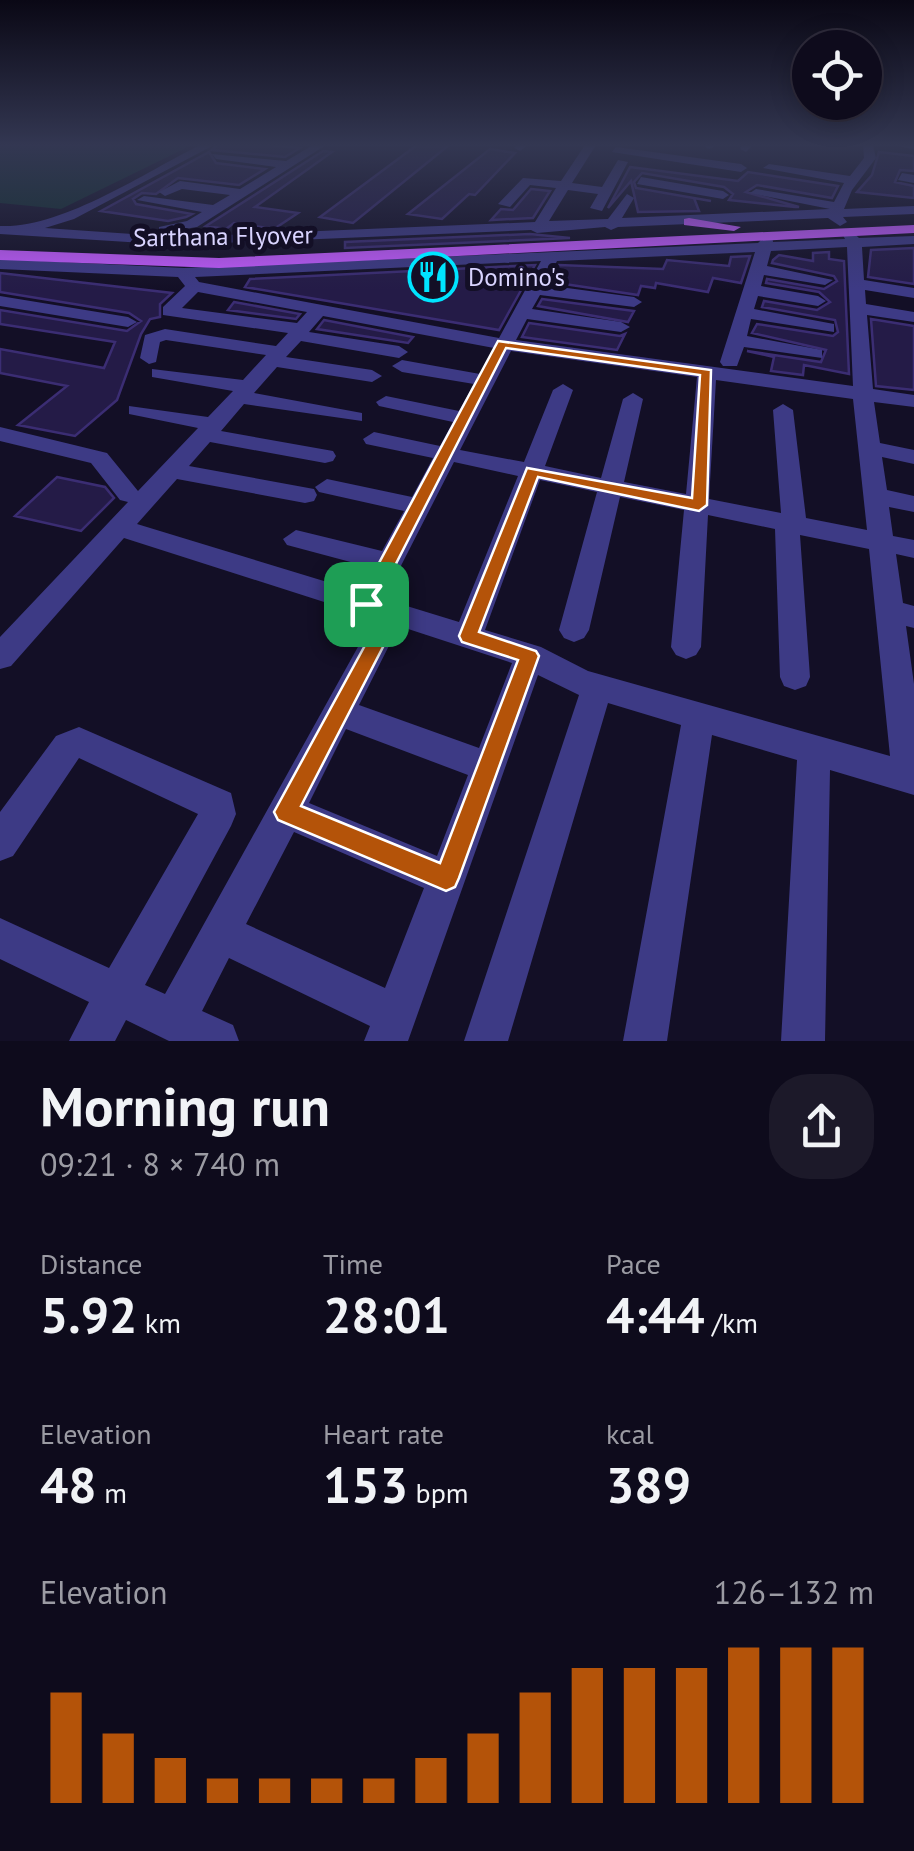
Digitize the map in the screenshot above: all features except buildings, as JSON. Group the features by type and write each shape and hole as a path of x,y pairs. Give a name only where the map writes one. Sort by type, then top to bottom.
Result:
{"main road":[{"path":"688,222 739,228 846,208 914,229"},
{"name":"Sarthana Flyover","path":"0,240 166,249 739,228"},
{"path":"483,255 506,249 766,242"},
{"name":"Sarthana Flyover","path":"0,252 219,263 483,255"}],"street":[{"path":"0,240 54,222 116,194"},
{"path":"108,222 164,237 242,194"},
{"path":"505,204 514,194"},
{"path":"538,229 559,194"},
{"path":"597,208 605,194"},
{"path":"714,194 723,195 716,220"},
{"path":"786,218 799,194"},
{"path":"832,194 846,208"},
{"path":"832,194 846,208 914,240"},
{"path":"120,528 530,656 598,686 912,779 902,614 881,542 863,394 856,284 846,208 853,194"},
{"path":"611,226 627,198"},
{"path":"144,200 216,210"},
{"path":"189,280 483,255 552,256 766,242 846,208"},
{"path":"0,230 164,237 611,226 786,218 846,208 914,214"},
{"path":"0,214 54,222"},
{"path":"0,252 28,232"},
{"path":"164,237 189,280"},
{"path":"730,362 766,242"},
{"path":"174,1020 339,712 379,608 388,562 552,256"},
{"path":"0,264 189,280 319,310 502,344 914,400"},
{"path":"758,269 825,280"},
{"path":"189,280 170,310 288,344 372,376"},
{"path":"856,284 914,293"},
{"path":"535,288 634,302"},
{"path":"752,290 818,301"},
{"path":"0,302 128,322"},
{"path":"858,308 914,316"},
{"path":"0,657 319,310"},
{"path":"745,312 828,328"},
{"path":"520,313 621,327"},
{"path":"355,417 244,392 154,365 151,339 165,334 288,344 401,359 483,380"},
{"path":"736,340 815,354"},
{"path":"686,646 707,372"},
{"path":"468,636 563,390"},
{"path":"574,630 633,400"},
{"path":"386,402 464,418"},
{"path":"136,410 325,456"},
{"path":"783,410 795,677"},
{"path":"0,434 99,458 128,494"},
{"path":"374,439 914,549"},
{"path":"869,448 914,456"},
{"path":"174,471 418,506"},
{"path":"875,496 914,504"},
{"path":"296,540 388,562"},
{"path":"221,932 391,1028 530,656"},
{"path":"486,1041 598,686"},
{"path":"339,712 488,768"},
{"path":"646,1041 699,716"},
{"path":"0,842 68,748 80,742 218,804 218,814 91,1041"},
{"path":"803,1041 814,750"},
{"path":"286,812 446,878"},
{"path":"0,938 217,1041"}],"green space":[{"path":"0,194 93,194 61,209 0,203"}],"place":[{"name":"Domino's","path":"433,277"}],"route":[{"path":"502,344 707,372 699,505 532,471 468,636 530,656 446,878 286,812 392,612 366,604 502,344"}]}
